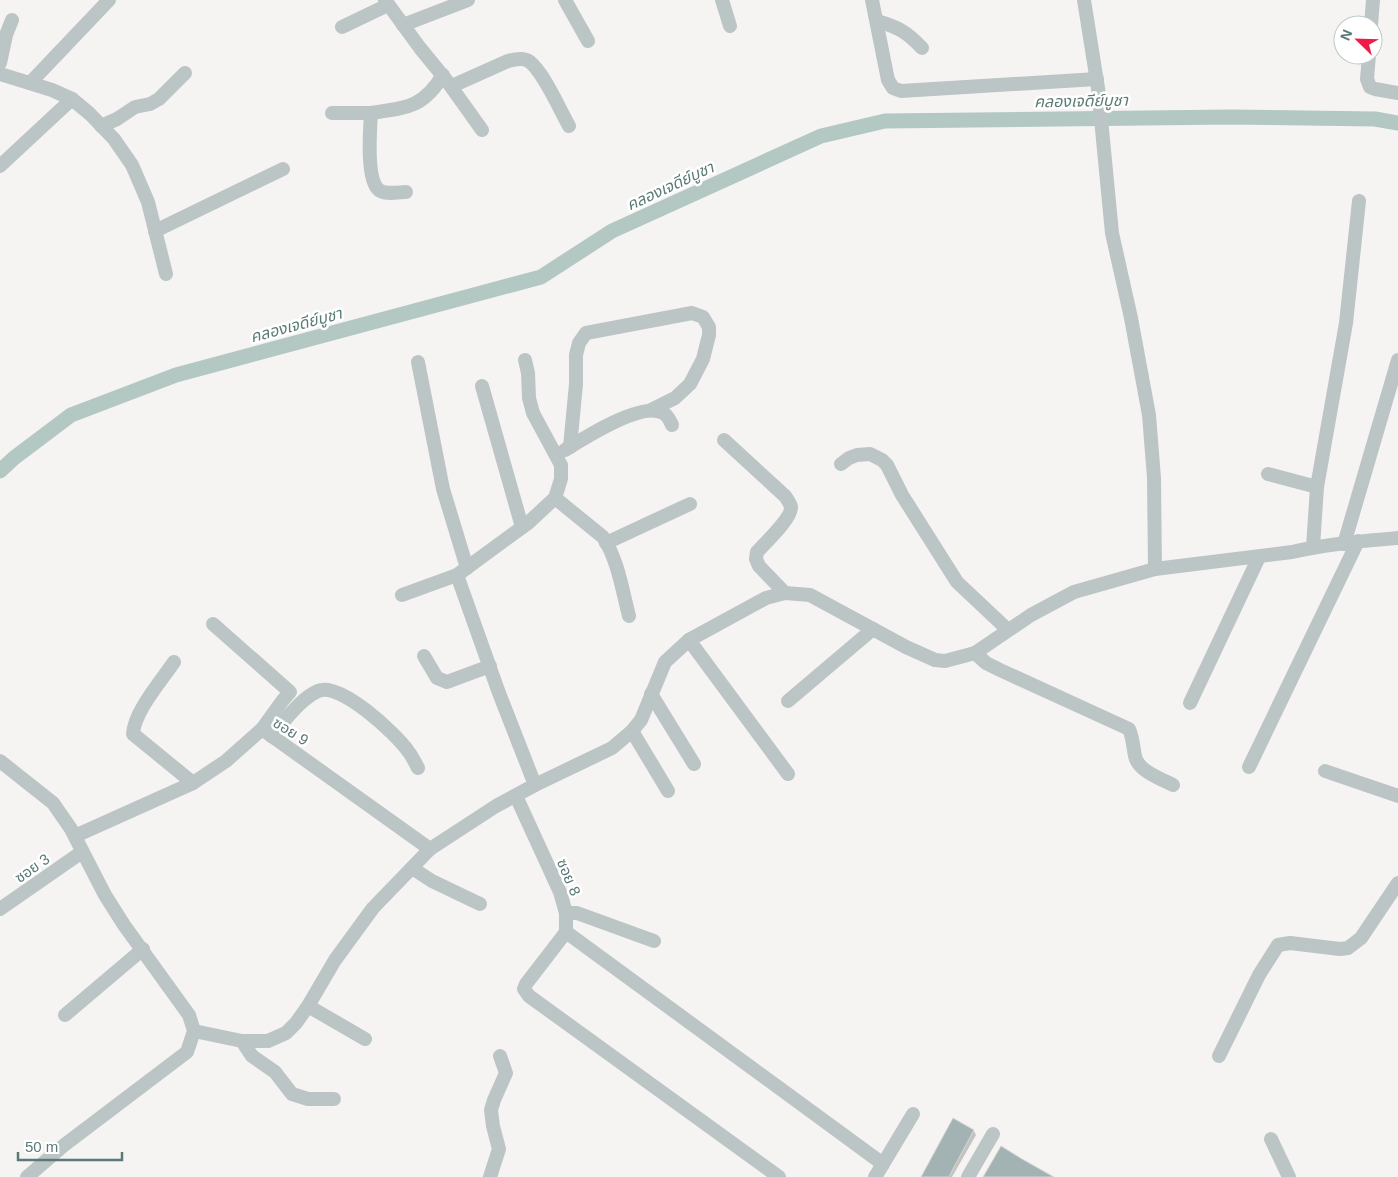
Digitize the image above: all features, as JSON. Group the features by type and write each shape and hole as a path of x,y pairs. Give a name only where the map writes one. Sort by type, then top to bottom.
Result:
{"street":[{"path":"30,83 109,0"},
{"path":"403,26 468,0"},
{"path":"565,0 588,40"},
{"path":"722,0 730,26"},
{"path":"872,0 888,80 893,88 901,91 1097,84"},
{"path":"1084,0 1097,84 1112,233 1131,318 1149,415 1154,478 1155,569"},
{"path":"1372,15 1373,0"},
{"path":"342,27 386,2 482,130"},
{"path":"0,63 6,35 12,20"},
{"path":"877,21 896,27 909,34 922,48"},
{"path":"332,113 398,109 423,100 447,81 517,58 529,61 538,71 569,126"},
{"path":"1368,65 1367,79 1370,86 1375,89 1398,93"},
{"path":"102,126 136,108 159,99 185,73"},
{"path":"0,74 72,99 90,114 114,139 132,165 148,202 166,274"},
{"path":"0,166 72,99"},
{"path":"371,112 370,139 374,184 382,192 406,192"},
{"path":"155,231 283,169"},
{"path":"1313,547 1317,487 1346,323 1359,201"},
{"path":"556,456 608,424 651,410 675,398 690,384 702,359 709,335 709,327 703,317 692,313 586,333 579,343 576,355 576,384 570,447"},
{"path":"402,596 462,572 522,527 555,498 562,479 562,465 533,413 529,398 528,373 525,360"},
{"path":"1344,544 1398,360"},
{"path":"418,362 443,489 462,572 490,666 535,785"},
{"path":"482,386 522,527"},
{"path":"651,410 666,414 672,425"},
{"path":"724,440 785,496 791,507 788,516 765,543 756,557 759,566 785,593"},
{"path":"841,464 857,454 870,454 882,460 887,465 902,494 957,582 1008,630"},
{"path":"1268,474 1317,487"},
{"path":"555,498 603,537 613,557 629,616"},
{"path":"606,543 690,504"},
{"path":"194,1031 242,1041 268,1041 286,1033 308,1006 335,960 373,908 430,849 496,806 612,748 632,731 641,720 665,662 689,640 766,598 785,593 810,595 906,647 935,660 945,661 975,652 1031,615 1074,592 1155,569 1260,557 1358,541 1398,538"},
{"path":"1250,767 1358,541"},
{"path":"1190,703 1260,557"},
{"path":"213,624 290,692 283,700 266,732"},
{"path":"788,701 873,629"},
{"path":"689,640 788,774"},
{"path":"975,652 986,663 1129,729 1132,736 1135,759 1145,770 1173,785"},
{"path":"424,656 437,678 447,682 490,666"},
{"path":"174,662 140,712 133,728 133,734 193,783"},
{"path":"266,732 307,698 320,690 331,690 357,703 376,718 409,751 418,768"},
{"path":"651,694 694,764"},
{"path":"632,731 668,791"},
{"name":"ซอย 9","path":"75,836 193,783 266,732 430,849"},
{"path":"0,761 53,803 75,836 104,895 189,1015 194,1031 187,1052 63,1146 27,1177"},
{"path":"1325,772 1398,796"},
{"name":"ซอย 8","path":"516,796 560,892 566,914 577,913 654,941"},
{"name":"ซอย 3","path":"0,909 82,852"},
{"path":"412,868 432,881 480,904"},
{"path":"1219,1056 1259,975 1278,945 1290,942 1348,948 1361,938 1398,883"},
{"path":"566,914 566,932 526,984 524,989 529,996 778,1177"},
{"path":"566,932 883,1164"},
{"path":"65,1015 143,949"},
{"path":"308,1006 365,1039"},
{"path":"242,1041 252,1056 275,1072 292,1094 308,1099 334,1099"},
{"path":"490,1177 499,1150 491,1110 506,1073 500,1056"},
{"path":"875,1177 912,1114"},
{"path":"968,1177 993,1134"},
{"path":"1271,1139 1289,1177"}],"building":[{"path":"953,1118 974,1130 949,1177 921,1177"},
{"path":"1001,1146 1022,1159 1054,1177 983,1177"}],"waterway":[{"name":"คลองเจดีย์บูชา","path":"0,471 14,458 71,415 176,375 541,277 612,231 821,136 885,121 1231,117 1375,119 1398,123"}]}
